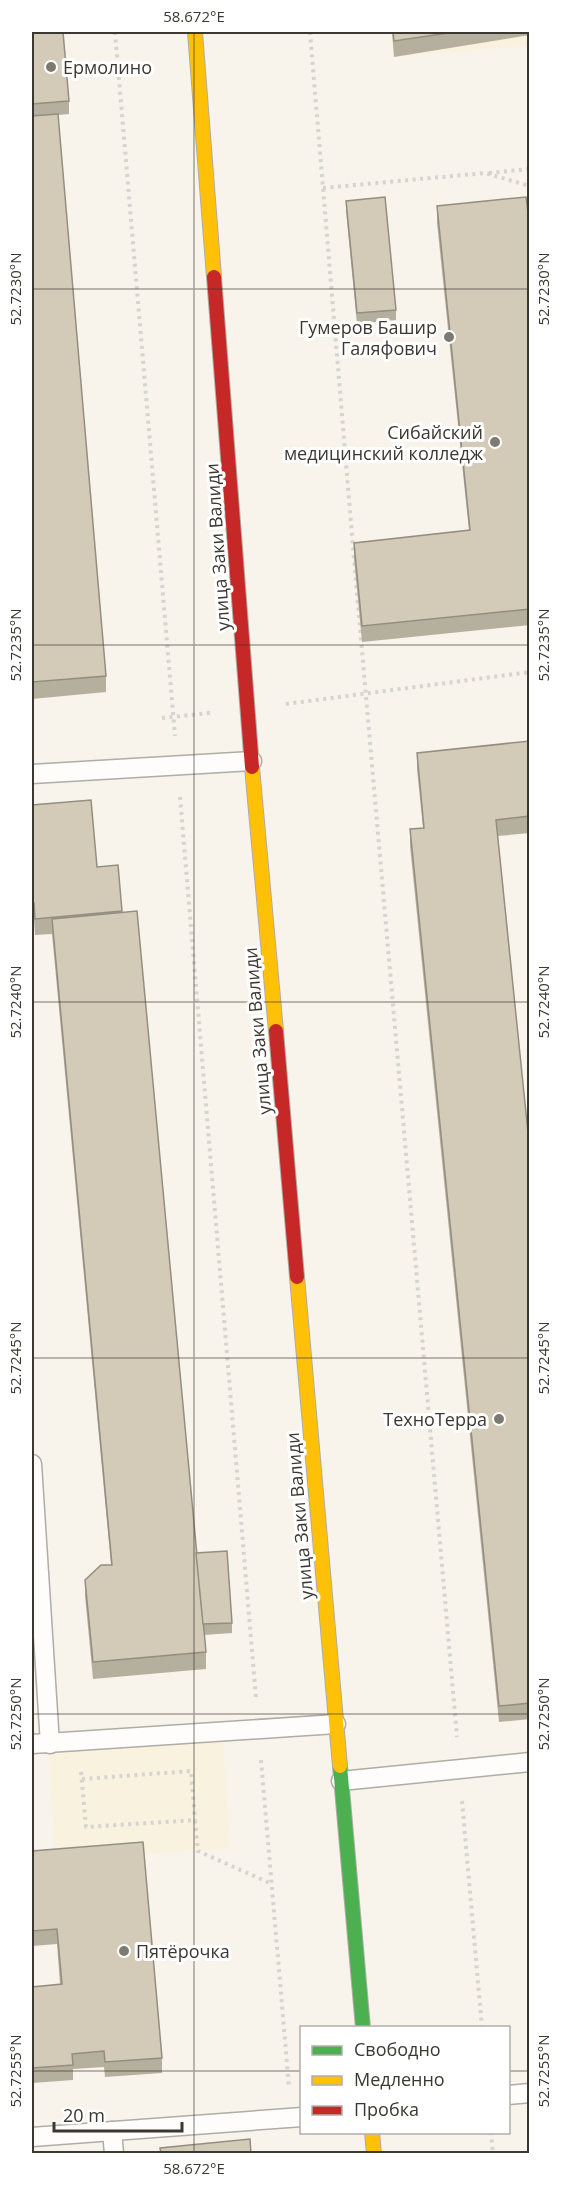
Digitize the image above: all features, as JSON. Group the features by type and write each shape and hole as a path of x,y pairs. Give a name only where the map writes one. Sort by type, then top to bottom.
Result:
{"street":[{"name":"улица Заки Валиди","path":"195,32 252,762 363,2026"},
{"path":"372,2134 374,2154"}],"lane":[{"path":"32,774 252,762"},
{"path":"32,1464 35,1556 50,1744"},
{"path":"32,1744 336,1724"},
{"path":"341,1781 530,1762"},
{"path":"510,2095 530,2093"},
{"path":"32,2137 296,2117"},
{"path":"112,2131 114,2154"}],"path":[{"path":"115,32 272,1884 296,2117"},
{"path":"310,32 482,2026"},
{"path":"323,188 530,169"},
{"path":"485,173 530,186"},
{"path":"162,718 367,695 530,672"},
{"path":"76,1742 86,1827 195,1820"},
{"path":"82,1779 191,1772 198,1851 272,1884"},
{"path":"491,2134 493,2154"}],"shaded area":[{"path":"392,32 529,32 529,46 394,57"},
{"path":"223,1740 230,1848 56,1860 48,1752"}],"building":[{"path":"32,32 63,32 69,101 32,104"},
{"path":"393,32 455,32 394,41"},
{"path":"58,114 106,676 32,682 32,116"},
{"path":"385,197 396,310 357,313 346,201"},
{"name":"Сибайский медицинский колледж","path":"526,197 530,227 530,609 362,626 354,543 470,530 437,206"},
{"path":"530,741 530,816 496,820 530,1152 530,1703 499,1706 410,829 424,828 417,753"},
{"path":"91,800 97,867 118,865 122,911 35,919 34,903 32,903 32,805"},
{"path":"137,911 206,1652 93,1662 85,1580 101,1565 112,1565 52,919"},
{"path":"227,1551 232,1623 203,1624 196,1553"},
{"path":"143,1842 162,2058 105,2062 104,2051 72,2054 73,2065 32,2068 32,1987 62,1984 57,1929 32,1931 32,1851"},
{"path":"250,2139 251,2154 161,2154 160,2148"}],"traffic: fast":[{"path":"340,1766 363,2026"}],"traffic: slow":[{"path":"195,32 214,277"},
{"path":"252,767 276,1031"},
{"path":"297,1277 340,1766"},
{"path":"372,2134 374,2154"}],"traffic: jam":[{"path":"214,277 252,767"},
{"path":"276,1031 297,1277"}],"place":[{"name":"Ермолино","path":"51,67"},
{"name":"Гумеров Башир Галяфович","path":"449,337"},
{"name":"Сибайский медицинский колледж","path":"495,442"},
{"name":"ТехноТерра","path":"499,1419"},
{"name":"Пятёрочка","path":"124,1951"}]}
